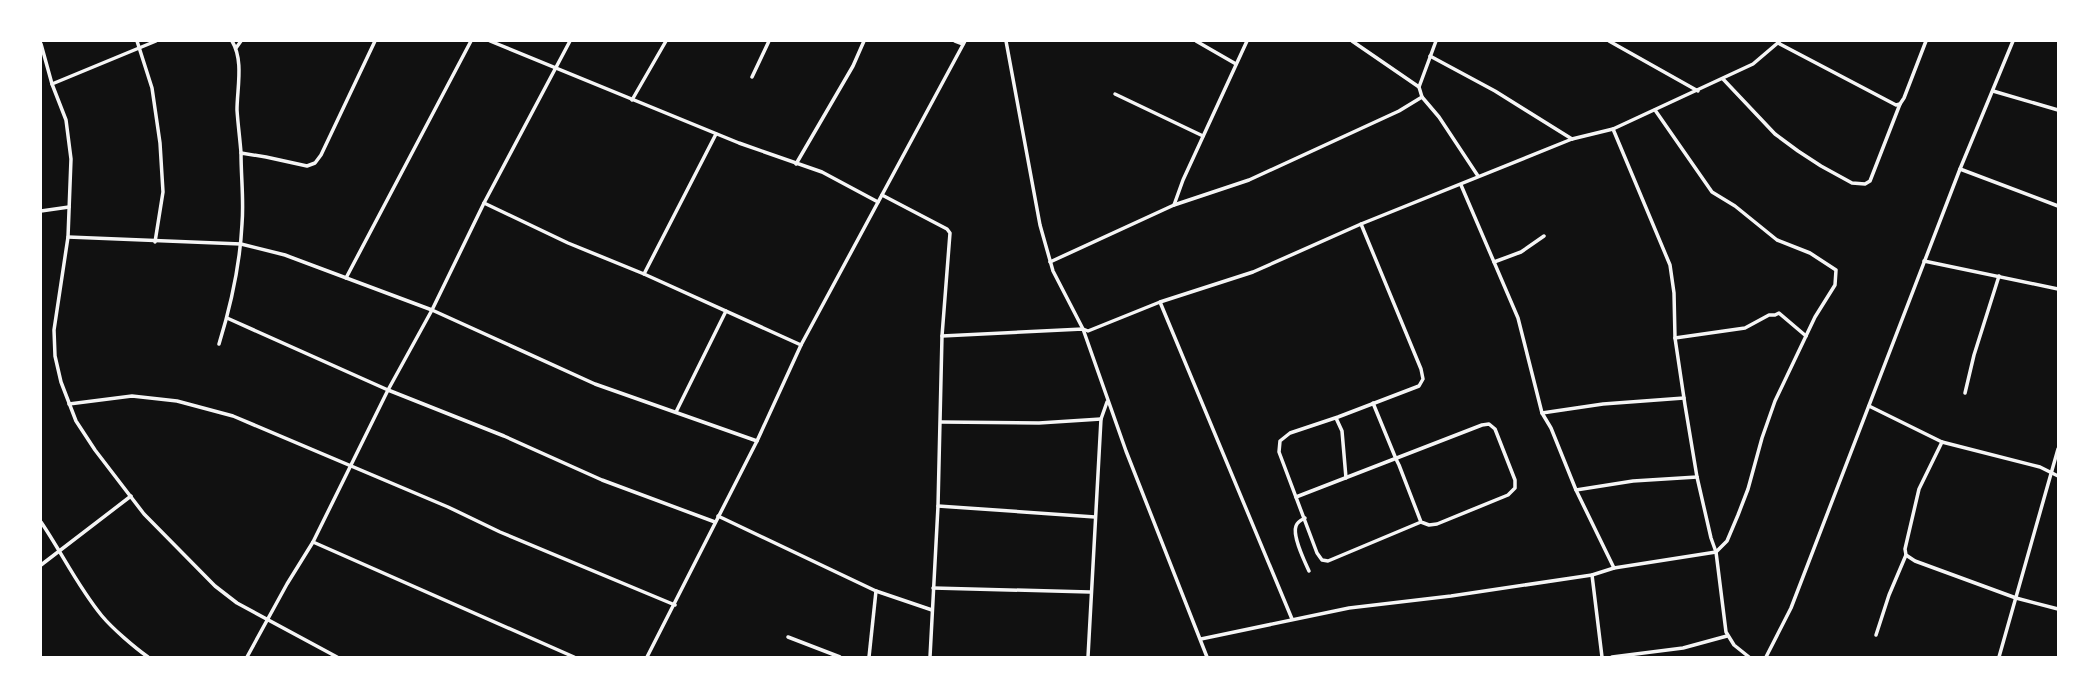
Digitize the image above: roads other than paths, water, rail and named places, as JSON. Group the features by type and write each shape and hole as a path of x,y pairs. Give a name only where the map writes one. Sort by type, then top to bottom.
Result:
{"street":[{"path":"138,41 152,88 160,143 163,192 155,242"},
{"path":"52,84 156,41"},
{"path":"219,344 233,296 241,244 242,222 241,154 238,112 238,63 236,48 232,41"},
{"path":"236,48 241,41"},
{"path":"241,154 266,156 296,165 307,166 315,163 321,155 375,41"},
{"path":"346,278 471,41"},
{"path":"490,41 716,134 796,164 822,172 878,202"},
{"path":"247,657 313,542 388,390 432,310 484,203 570,41"},
{"path":"632,100 666,41"},
{"path":"752,77 769,41"},
{"path":"796,164 853,66 864,41"},
{"path":"647,657 757,441 801,345 964,42 955,41"},
{"path":"1006,41 1038,218 1050,262 1053,271 1083,329 1107,402 1207,657"},
{"path":"1196,41 1236,64"},
{"path":"1174,206 1203,136 1247,41"},
{"path":"1352,41 1419,87"},
{"path":"1436,41 1419,87 1422,97 1440,117 1478,176"},
{"path":"1609,41 1698,91"},
{"path":"1723,79 1775,134 1821,166 1852,183 1865,184 1870,180 1900,104 1913,78 1926,41"},
{"path":"1766,657 1791,608 1820,528 1869,406 1960,168 2013,41"},
{"path":"942,336 1083,329 1088,331 1160,302 1253,272 1361,224 1572,139 1613,129 1698,91 1753,64 1779,42 1896,105 1900,104"},
{"path":"41,44 52,84 66,120 71,159 68,238 54,330 55,356 69,404 76,421 95,450 144,514 169,542 215,586 237,603 337,657"},
{"path":"1430,56 1495,91 1572,139"},
{"path":"1993,91 2058,110"},
{"path":"1115,94 1203,136"},
{"path":"1050,262 1174,206 1249,180 1399,111 1422,97"},
{"path":"1201,640 1292,619 1349,608 1451,596 1592,575 1614,568 1716,552 1727,541 1738,515 1770,416 1815,317 1835,285 1836,270 1810,253 1777,240 1735,206 1712,192 1655,110"},
{"path":"1613,129 1670,265 1674,293 1675,338 1684,398 1698,477 1711,538 1716,552 1728,636 1734,645 1749,657"},
{"path":"644,274 716,134"},
{"path":"1960,168 2058,206"},
{"path":"1461,185 1518,318 1542,413 1551,428 1576,490 1614,568"},
{"path":"882,195 947,229 950,233 942,336 938,506 930,657"},
{"path":"484,203 568,243 644,274 801,345"},
{"path":"41,211 69,207"},
{"path":"1296,497 1482,425 1489,424 1495,429 1515,480 1515,488 1508,495 1436,524 1429,525 1421,522 1328,561 1322,560 1317,554 1305,518 1296,497 1279,452 1280,441 1290,433 1336,418 1419,386 1423,380 1421,370 1394,300 1361,224"},
{"path":"1494,262 1521,252 1544,236"},
{"path":"68,238 241,244 284,255 432,310 595,384 757,441"},
{"path":"1924,261 2058,289"},
{"path":"1965,392 1974,355 1999,276"},
{"path":"1160,302 1292,619"},
{"path":"676,412 726,311"},
{"path":"1675,338 1746,328 1768,315 1775,315 1779,313 1806,336"},
{"path":"227,318 388,390 504,436 602,480 715,522"},
{"path":"69,404 132,396 177,401 233,416 351,465 448,507 500,532 674,605"},
{"path":"1542,413 1603,404 1684,398"},
{"path":"1088,657 1090,592 1096,517 1101,419 1107,402"},
{"path":"1373,403 1421,522"},
{"path":"1869,406 1942,442 2040,467 2058,476"},
{"path":"1336,418 1342,431 1346,478"},
{"path":"941,422 1039,423 1101,419"},
{"path":"1876,634 1889,595 1906,556 1905,549 1919,489 1942,442"},
{"path":"1999,657 2050,472 2058,449"},
{"path":"1576,490 1633,481 1698,477"},
{"path":"41,565 131,496"},
{"path":"938,506 1096,517"},
{"path":"718,516 876,591 932,610"},
{"path":"1305,518 1298,522 1295,528 1297,542 1309,571"},
{"path":"41,522 81,587 102,617 148,657"},
{"path":"313,542 574,657"},
{"path":"1906,556 2016,598 2058,610"},
{"path":"1592,575 1602,657"},
{"path":"933,588 1090,592"},
{"path":"869,657 876,591"},
{"path":"1612,657 1683,648 1728,636"},
{"path":"788,637 840,657"}]}
